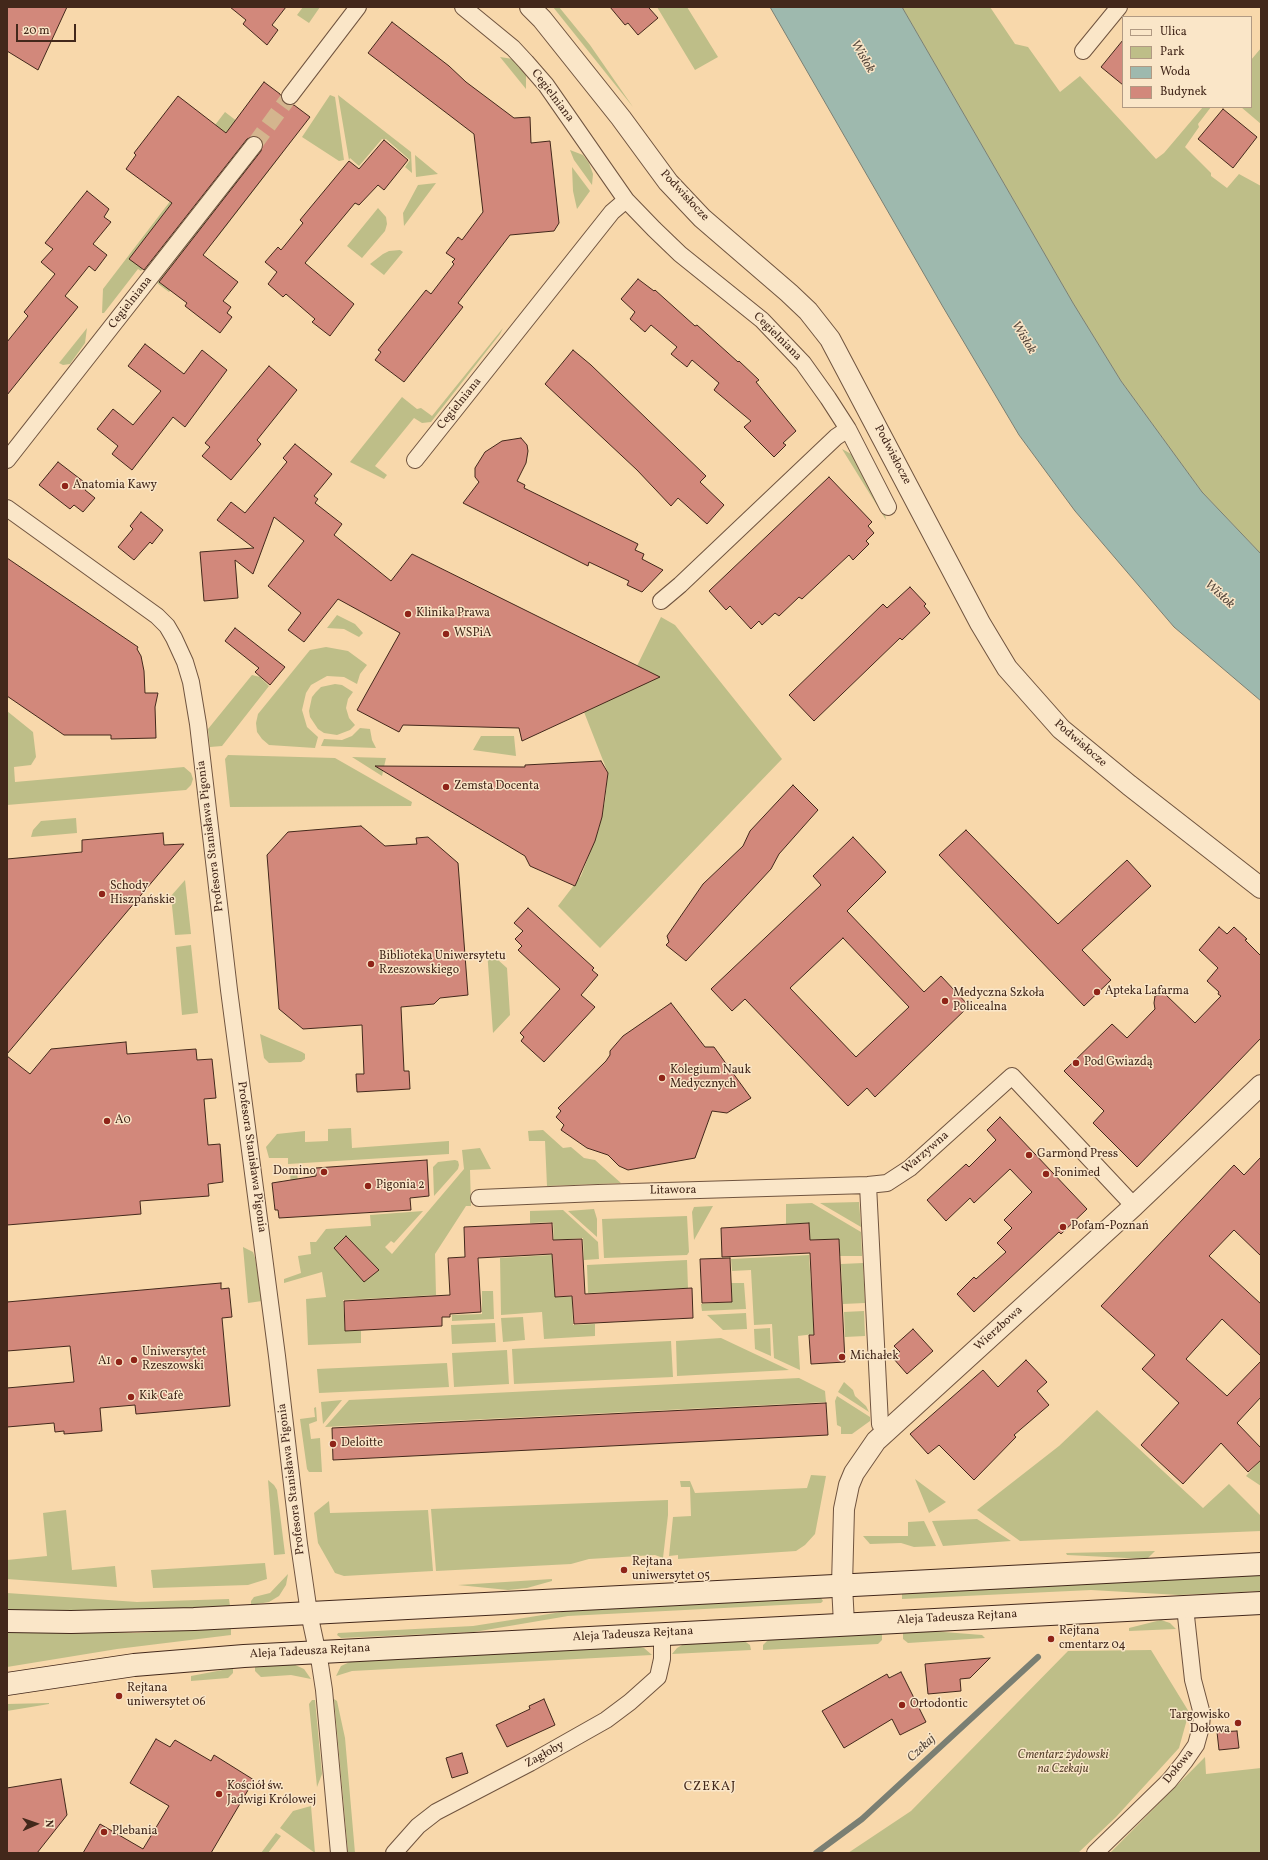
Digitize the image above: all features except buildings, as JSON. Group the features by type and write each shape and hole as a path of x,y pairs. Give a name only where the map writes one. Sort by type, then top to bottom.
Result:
{"main road":[{"path":"7,1621 147,1621 1261,1564"},
{"name":"Aleja Tadeusza Rejtana","path":"7,1684 134,1665 318,1652 1261,1603"}],"street":[{"path":"290,96 358,7"},
{"name":"Cegielniana","path":"463,7 513,48 546,85 626,200 680,254 775,332 802,363 828,398 848,429 888,507"},
{"name":"Podwisłocze","path":"530,7 542,19 611,106 668,182 702,218 808,311 830,339 980,623 1007,668 1061,729 1134,790 1261,888"},
{"path":"1083,51 1119,7"},
{"name":"Cegielniana","path":"7,460 254,145"},
{"name":"Cegielniana","path":"415,460 612,212 626,200"},
{"path":"661,601 680,585 836,437 848,429"},
{"name":"Profesora Stanisława Pigonia","path":"7,508 157,616 167,626 185,662 195,698 229,990 309,1613 318,1652"},
{"name":"Warzywna","path":"868,1185 887,1183 910,1168 1012,1076 1134,1206"},
{"name":"Wierzbowa","path":"844,1624 842,1585 843,1530 846,1497 860,1462 876,1441 885,1431 1134,1206 1261,1085"},
{"path":"868,1185 880,1424 885,1431"},
{"name":"Litawora","path":"479,1198 868,1185"},
{"name":"Dołowa","path":"1095,1853 1169,1781 1186,1761 1196,1745 1202,1727 1202,1714 1193,1680 1185,1607"},
{"name":"Zagłoby","path":"394,1853 418,1826 436,1812 530,1763 606,1720 630,1702 658,1677 662,1659 662,1634"},
{"path":"318,1652 324,1690 339,1853"}],"green space":[{"path":"303,7 320,7 309,23 297,15"},
{"path":"553,7 559,7 590,45 633,107"},
{"path":"657,7 687,7 718,57 695,70"},
{"path":"902,7 990,7 1015,44 1028,47 1060,92 1080,76 1156,159 1164,153 1202,108 1210,108 1198,124 1199,127 1185,147 1211,173 1211,176 1227,188 1239,174 1261,186 1261,554 1202,492 1121,381 1073,303"},
{"path":"1261,48 1261,124 1242,108 1252,108 1252,59"},
{"path":"500,57 513,59 526,75 526,89"},
{"path":"330,95 335,97 344,160 339,161 302,137"},
{"path":"338,95 411,152 412,173 405,167 410,160 386,139 382,139 359,166 350,158 349,160"},
{"path":"225,112 281,155 217,238 203,248 169,292 157,283 258,152 242,140 141,271 138,269 104,313 102,313 103,289 220,136 212,129"},
{"path":"570,150 583,155 589,163 593,174 592,185 574,160"},
{"path":"415,155 438,174 416,177"},
{"path":"572,167 590,191 577,209 573,191"},
{"path":"436,183 404,226 403,213 418,185"},
{"path":"378,208 386,217 387,224 385,231 362,258 347,246"},
{"path":"400,250 403,252 384,275 370,264 389,251"},
{"path":"87,328 85,343 70,364 63,365 59,363"},
{"path":"503,328 500,334 431,422 422,423 414,418 375,466 387,475 384,479 350,462 402,397 417,409 421,408 432,416"},
{"path":"842,449 853,455 883,502 886,520"},
{"path":"337,615 355,624 363,633 359,637 344,629 327,628"},
{"path":"661,617 675,625 782,759 600,948 558,906 581,876 599,829 605,801 608,773 584,712 659,677 637,666"},
{"path":"326,647 348,651 367,665 360,674 357,684 344,677 327,676 311,685 306,693 302,710 307,727 318,737 315,748 269,745 257,732 256,723 258,714 310,650"},
{"path":"252,675 260,677 269,686 222,746 210,747 208,729"},
{"path":"335,684 342,685 353,692 348,699 346,708 349,718 355,725 350,730 337,735 324,733 318,729 310,717 309,711 312,697 316,692 321,687"},
{"path":"7,711 33,732 36,757 31,765 14,767 15,782 184,767 191,773 193,779 191,785 186,790 7,805"},
{"path":"360,728 370,729 372,740 376,748 321,746 324,739 342,740 352,736"},
{"path":"481,736 514,736 516,756 473,750"},
{"path":"228,755 335,758 412,802 411,806 230,807 225,759"},
{"path":"352,757 386,758 382,776"},
{"path":"76,818 77,833 31,837 33,830 41,821"},
{"path":"185,880 191,934 175,935 171,896"},
{"path":"191,945 198,1013 182,1015 176,947"},
{"path":"487,950 507,968 510,1015 493,1033"},
{"path":"260,1034 302,1052 305,1054 305,1059 301,1062 269,1063 264,1058"},
{"path":"351,1128 352,1148 449,1141 449,1154 288,1164 288,1158 269,1158 266,1147 277,1134 305,1131 305,1142 328,1141 328,1129"},
{"path":"543,1130 563,1148 571,1147 584,1158 595,1160 621,1183 547,1186 545,1141 529,1141 528,1131"},
{"path":"480,1148 491,1169 470,1170 471,1206 466,1206 435,1254 436,1295 343,1300 345,1331 361,1331 361,1343 308,1345 306,1299 326,1297 322,1272 284,1283 284,1279 301,1273 298,1256 311,1254 310,1242 316,1242 326,1229 371,1226 370,1215 423,1211 394,1243 391,1241 385,1247 392,1254 464,1169 462,1150"},
{"path":"458,1161 458,1169 434,1196 433,1167 438,1162"},
{"path":"297,1169 299,1201 292,1211 290,1170"},
{"path":"859,1202 861,1227 820,1203"},
{"path":"812,1203 861,1232 862,1256 840,1256 839,1239 810,1240 809,1223 786,1224 786,1204"},
{"path":"713,1206 694,1240 692,1212 694,1207"},
{"path":"594,1209 597,1219 597,1237 568,1211"},
{"path":"563,1210 598,1242 599,1259 584,1260 583,1238 554,1240 553,1222 530,1223 530,1211"},
{"path":"687,1216 689,1252 687,1255 604,1258 602,1219"},
{"path":"243,1247 253,1252 262,1301 248,1303"},
{"path":"552,1255 555,1297 572,1297 573,1325 595,1324 595,1336 544,1339 542,1312 501,1315 500,1258"},
{"path":"809,1255 814,1334 798,1336 800,1370 774,1358 772,1324 754,1325 751,1270 732,1271 731,1259"},
{"path":"687,1260 688,1288 588,1293 587,1265"},
{"path":"863,1263 865,1303 843,1304 841,1264"},
{"path":"731,1283 744,1283 746,1309 702,1311 701,1304 732,1302"},
{"path":"482,1291 493,1291 494,1319 452,1321 452,1315 482,1314"},
{"path":"864,1311 865,1336 845,1337 844,1312"},
{"path":"746,1313 747,1329 723,1330 707,1315"},
{"path":"523,1317 525,1340 503,1342 501,1318"},
{"path":"495,1323 496,1342 452,1344 451,1325"},
{"path":"770,1328 771,1356 755,1349 754,1329"},
{"path":"721,1338 789,1370 677,1376 676,1341"},
{"path":"671,1341 673,1377 514,1384 512,1349"},
{"path":"507,1350 509,1384 454,1387 452,1353"},
{"path":"447,1363 449,1387 319,1393 317,1369"},
{"path":"799,1378 825,1391 826,1402 325,1427 349,1400"},
{"path":"844,1382 853,1390 855,1396 866,1406 869,1412 838,1392"},
{"path":"837,1396 870,1417 870,1421 852,1434 841,1434 841,1427 837,1425 835,1401"},
{"path":"342,1400 323,1424 321,1402"},
{"path":"316,1407 317,1421 309,1424 311,1439 320,1438 322,1472 309,1472 307,1469 300,1419 315,1417 314,1408"},
{"path":"1097,1410 1203,1508 1229,1484 1260,1515 1261,1531 1020,1541 977,1510 1059,1446"},
{"path":"1261,1460 1261,1486 1246,1476"},
{"path":"811,1475 826,1476 815,1534 805,1545 796,1551 678,1559 678,1555 669,1556 673,1517 691,1516 690,1487 681,1487 680,1481 690,1481 695,1493 807,1488"},
{"path":"915,1479 946,1502 929,1513"},
{"path":"268,1480 277,1490 285,1554 274,1555"},
{"path":"668,1500 668,1515 663,1558 655,1555 589,1559 571,1564 436,1571 431,1509"},
{"path":"329,1501 330,1513 428,1510 433,1571 344,1576 335,1573 318,1543 314,1513"},
{"path":"66,1510 72,1570 115,1566 117,1587 7,1579 7,1560 47,1556 43,1513"},
{"path":"977,1519 1011,1541 943,1546 932,1521"},
{"path":"924,1521 936,1546 914,1547 901,1543 870,1544 863,1536 908,1536 908,1522"},
{"path":"1155,1551 1147,1559 1067,1555 1066,1553"},
{"path":"265,1563 267,1579 248,1585 153,1588 151,1570"},
{"path":"288,1574 286,1585 279,1596 269,1602 251,1605 251,1601 254,1597 270,1593"},
{"path":"1261,1575 1261,1591 1179,1595 1091,1590 902,1599 902,1593"},
{"path":"552,1579 552,1581 527,1588 508,1590 458,1585"},
{"path":"7,1593 137,1602 229,1599 230,1606 120,1611 7,1610"},
{"path":"821,1598 823,1601 821,1603 568,1616 474,1632 341,1638 337,1635 338,1633 473,1626 568,1611"},
{"path":"1161,1620 1170,1623 1176,1629 1129,1631 1129,1628"},
{"path":"231,1628 231,1635 117,1649 7,1667 7,1632 136,1633"},
{"path":"931,1631 982,1635 985,1638 908,1643 903,1639 903,1632"},
{"path":"882,1633 882,1640 878,1644 763,1650 763,1645 769,1639"},
{"path":"743,1640 750,1645 751,1650 672,1654 677,1648 684,1644"},
{"path":"636,1646 644,1648 652,1655 352,1671 336,1676 341,1666 352,1661"},
{"name":"Cmentarz żydowski na Czekaju","path":"1151,1650 1189,1712 1179,1748 1116,1817 1078,1853 848,1853 911,1811 1068,1651"},
{"path":"293,1664 304,1669 311,1679 291,1675 261,1677 255,1671 255,1666"},
{"path":"233,1668 233,1673 228,1678 191,1681 191,1676"},
{"path":"334,1699 337,1701 345,1738 355,1853 348,1852"},
{"path":"312,1700 315,1700 322,1774 317,1787 309,1704"},
{"path":"7,1704 49,1704 7,1711"},
{"path":"1205,1757 1206,1774 1261,1768 1261,1853 1110,1853"},
{"path":"311,1806 315,1853 280,1828 293,1811"},
{"path":"276,1833 281,1836 268,1853 261,1853"}],"water":[{"name":"Wisłok","path":"770,7 902,7 1073,303 1121,381 1202,492 1261,554 1261,701 1174,627 1075,511 1019,435 943,307"}],"waterway":[{"name":"Czekaj","path":"816,1853 862,1819 1038,1657"}],"tunnel":[{"path":"254,145 290,96"}],"place":[{"name":"Anatomia Kawy","path":"65,486"},
{"name":"Klinika Prawa","path":"408,614"},
{"name":"WSPiA","path":"446,634"},
{"name":"Zemsta Docenta","path":"446,787"},
{"name":"Schody Hiszpańskie","path":"102,894"},
{"name":"Biblioteka Uniwersytetu Rzeszowskiego","path":"371,964"},
{"name":"Apteka Lafarma","path":"1097,992"},
{"name":"Medyczna Szkoła Policealna","path":"945,1001"},
{"name":"Pod Gwiazdą","path":"1076,1063"},
{"name":"Kolegium Nauk Medycznych","path":"662,1078"},
{"name":"A0","path":"107,1121"},
{"name":"Garmond Press","path":"1029,1155"},
{"name":"Domino","path":"324,1172"},
{"name":"Fonimed","path":"1046,1174"},
{"name":"Pigonia 2","path":"368,1186"},
{"name":"Pofam-Poznań","path":"1063,1227"},
{"name":"Michałek","path":"842,1357"},
{"name":"Uniwersytet Rzeszowski","path":"134,1360"},
{"name":"A1","path":"119,1362"},
{"name":"Kik Cafè","path":"131,1397"},
{"name":"Deloitte","path":"333,1444"},
{"name":"Rejtana uniwersytet 05","path":"624,1570"},
{"name":"Rejtana cmentarz 04","path":"1051,1639"},
{"name":"Rejtana uniwersytet 06","path":"119,1696"},
{"name":"Ortodontic","path":"902,1705"},
{"name":"Targowisko Dołowa","path":"1238,1723"},
{"name":"Kościół św. Jadwigi Królowej","path":"219,1794"},
{"name":"Plebania","path":"104,1832"}],"district":[{"name":"CZEKAJ","path":"710,1788"}]}
